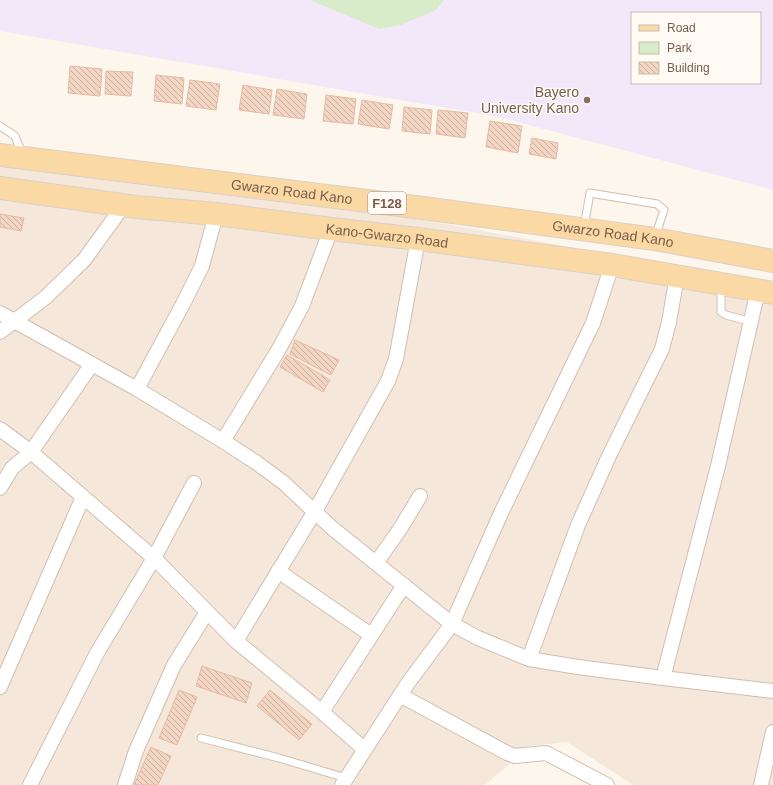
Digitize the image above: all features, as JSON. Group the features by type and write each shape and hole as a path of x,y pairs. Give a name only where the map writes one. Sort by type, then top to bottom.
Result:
{"main road":[{"name":"Gwarzo Road Kano","path":"0,156 584,229 655,239 773,261"},
{"name":"Kano-Gwarzo Road","path":"0,188 124,205 216,214 418,239 612,266 766,292"}],"street":[{"path":"0,332 46,297 84,260 124,205"},
{"path":"137,389 202,266 216,214"},
{"path":"223,441 279,349 302,306 331,229"},
{"path":"236,641 314,511 388,381 396,359 418,239"},
{"path":"348,783 364,749 400,695 452,624 501,513 593,323 612,266"},
{"path":"529,659 578,525 609,456 662,349 669,322 677,276"},
{"path":"663,678 718,466 752,322 766,292"},
{"path":"0,313 137,389 223,441 284,483 332,528 452,624 478,638 529,659 578,667 773,691"},
{"path":"0,488 12,468 31,452 92,364"},
{"path":"0,428 31,452 154,558 236,641 364,749"},
{"path":"30,785 97,653 154,558 194,483"},
{"path":"376,563 400,529 420,496"},
{"path":"0,687 82,497"},
{"path":"278,571 371,635"},
{"path":"322,712 404,585"},
{"path":"125,785 136,751 174,665 207,612"},
{"path":"400,695 507,753 515,756 546,753 607,785"},
{"path":"761,785 773,732"}],"lane":[{"path":"0,126 15,136 24,158"},
{"path":"584,229 590,193 657,204 664,210 655,239"},
{"path":"721,285 721,312 726,315 752,322"},
{"path":"201,738 279,758 348,783"}],"shaded area":[{"name":"Bayero University Kano","path":"0,0 773,0 773,190 499,117 0,31"},
{"path":"0,144 280,193 773,285 773,785 633,785 567,742 530,746 485,785 0,785"}],"green space":[{"path":"310,0 444,0 436,10 401,25 379,29"}],"building":[{"path":"70,66 102,69 100,96 68,93"},
{"path":"106,71 133,72 131,96 105,94"},
{"path":"156,75 184,78 182,104 154,101"},
{"path":"190,80 220,84 216,110 186,106"},
{"path":"243,85 272,90 269,114 239,110"},
{"path":"277,89 307,94 304,119 273,115"},
{"path":"326,95 356,99 353,124 323,121"},
{"path":"362,100 393,105 389,129 358,124"},
{"path":"404,107 432,110 430,134 402,131"},
{"path":"438,110 468,113 465,138 436,134"},
{"path":"490,121 522,126 518,153 486,147"},
{"path":"532,138 558,143 556,159 529,154"},
{"path":"0,214 24,218 21,231 0,227"},
{"path":"295,340 339,360 331,375 290,354"},
{"path":"287,355 330,380 323,392 280,367"},
{"path":"202,666 252,683 246,703 196,686"},
{"path":"179,690 197,697 177,745 159,738"},
{"path":"270,690 312,724 299,740 257,706"},
{"path":"151,747 171,756 158,785 134,785"}],"place":[{"name":"Bayero University Kano","path":"587,100"}]}
